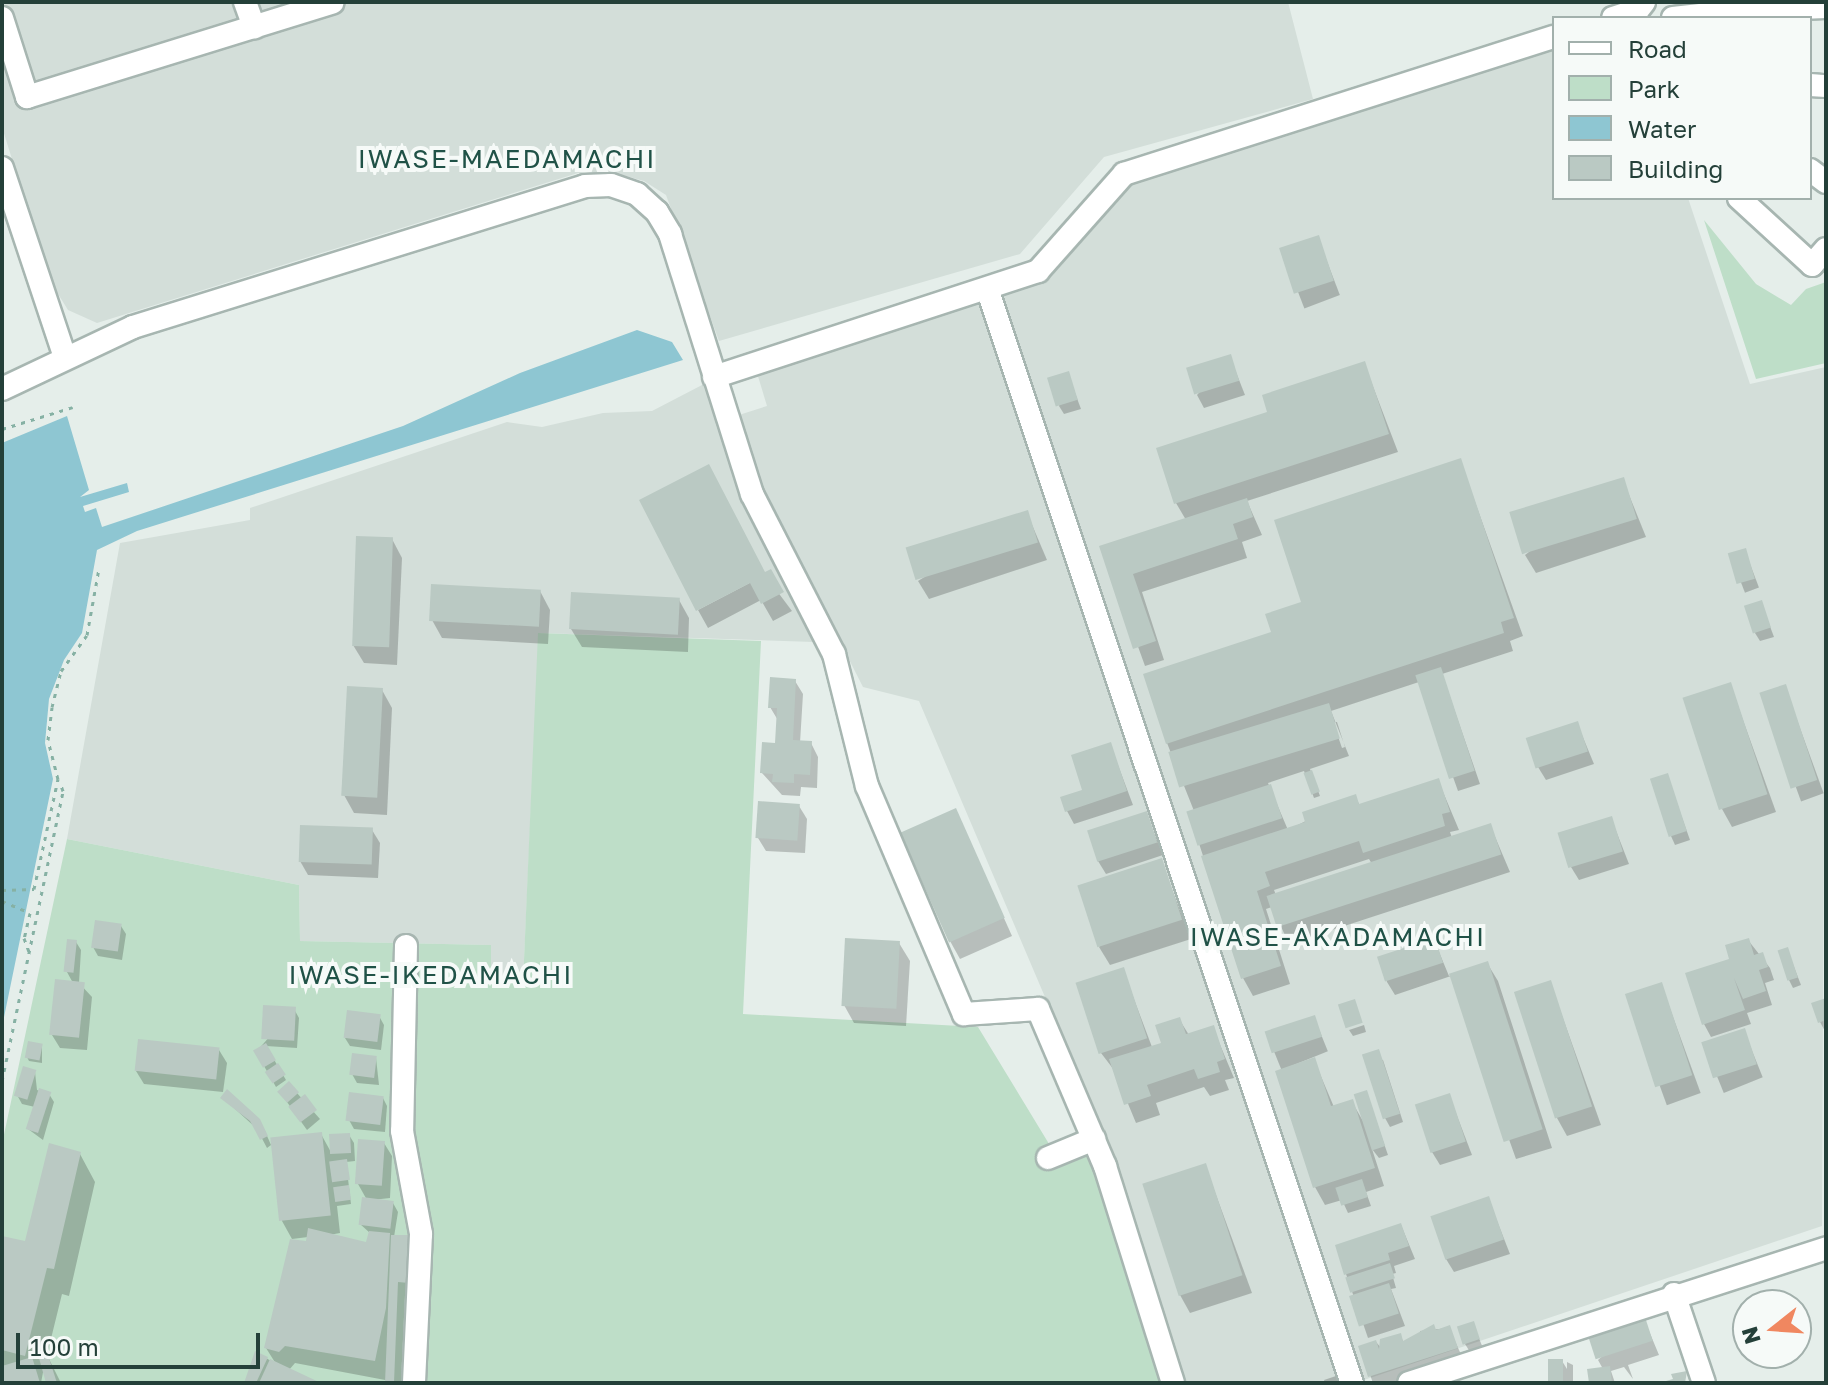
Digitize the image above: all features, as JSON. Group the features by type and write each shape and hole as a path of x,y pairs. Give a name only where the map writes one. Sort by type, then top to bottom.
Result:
{"street":[{"path":"245,2 254,27"},
{"path":"2,18 27,97 333,2"},
{"path":"1710,16 1826,7"},
{"path":"1619,16 1641,8"},
{"path":"714,377 988,291 1038,271 1124,174 1552,38"},
{"path":"2,168 65,357"},
{"path":"2,389 133,327 585,186 611,185 637,194 657,212 670,234 752,494 844,682 867,786 964,1014 1038,1009 1094,1139 1173,1383"},
{"path":"1741,200 1812,265 1826,249"},
{"path":"988,291 1352,1383"},
{"path":"406,946 402,1131 421,1234 414,1383"},
{"path":"1048,1158 1094,1139"},
{"path":"1409,1383 1674,1294 1826,1248"},
{"path":"1674,1294 1704,1383"}],"path":[{"path":"2,429 73,407"},
{"path":"2,1081 63,791 48,740 52,707 61,671 87,635 99,568"},
{"path":"2,890 34,889 58,779"},
{"path":"2,901 30,913 24,938 30,953"}],"shaded area":[{"path":"2,2 1288,2 1313,99 1104,157 1020,254 719,341 666,195 644,181 615,173 578,173 97,323 68,310 50,281 2,127"},
{"path":"1552,51 1552,200 1689,200 1750,384 1826,367 1822,1226 1355,1383 1180,1383 1102,1131 919,701 863,687 760,484 739,415 767,406 757,373 1041,280 1132,182"},
{"path":"704,384 738,492 814,642 539,633 523,983 491,981 490,945 300,941 299,885 67,839 120,543 250,520 250,508 507,422 542,427 603,413 652,411"}],"green space":[{"path":"1704,220 1756,284 1791,305 1806,289 1826,282 1826,363 1756,379"},
{"path":"538,633 761,641 743,1014 978,1027 1060,1162 1094,1153 1164,1383 2,1383 2,1144 67,839 299,885 300,941 491,945 491,981 523,983"}],"water":[{"path":"637,330 672,342 683,360 137,531 97,550 82,633 64,660 49,699 45,743 53,779 2,1027 2,443 67,416 89,490 80,497 127,483 129,492 83,506 85,512 96,508 102,527 403,426 520,373"}],"building":[{"path":"1319,235 1334,281 1294,294 1279,248"},
{"path":"1231,354 1239,381 1194,395 1186,368"},
{"path":"1365,361 1389,434 1174,504 1156,448 1267,412 1262,395"},
{"path":"1069,371 1078,400 1056,406 1047,378"},
{"path":"1461,458 1514,618 1501,622 1504,633 1166,744 1143,674 1271,632 1265,614 1301,602 1274,520"},
{"path":"709,464 765,572 771,569 784,592 761,604 750,583 696,611 639,500"},
{"path":"1624,477 1637,519 1522,554 1509,512"},
{"path":"1247,498 1253,517 1233,524 1238,539 1133,574 1156,641 1133,649 1099,546"},
{"path":"1028,510 1038,543 916,580 906,547"},
{"path":"356,536 393,537 389,647 352,646"},
{"path":"1746,548 1755,579 1737,584 1728,553"},
{"path":"431,584 541,590 539,627 429,621"},
{"path":"571,592 680,598 678,635 569,629"},
{"path":"1762,600 1771,628 1753,633 1744,606"},
{"path":"1441,667 1475,771 1449,779 1415,675"},
{"path":"770,677 796,679 793,740 812,741 810,775 794,774 794,783 772,782 773,774 760,773 762,742 775,743 777,708 768,708"},
{"path":"1731,682 1767,794 1719,810 1682,698"},
{"path":"1786,684 1817,780 1791,789 1759,693"},
{"path":"347,686 383,688 377,798 341,796"},
{"path":"1329,703 1340,738 1179,788 1168,752"},
{"path":"1578,721 1588,751 1536,768 1526,738"},
{"path":"1111,742 1127,791 1065,812 1060,797 1082,790 1071,755"},
{"path":"1312,770 1320,792 1311,795 1304,773"},
{"path":"1668,773 1687,831 1669,837 1650,779"},
{"path":"1439,778 1450,812 1442,814 1445,826 1363,853 1359,841 1265,872 1270,886 1257,891 1281,966 1241,979 1201,856 1305,822 1302,812 1356,794 1359,804"},
{"path":"1271,784 1282,818 1197,846 1186,812"},
{"path":"758,801 800,804 797,841 755,838"},
{"path":"956,808 1005,918 949,942 900,833"},
{"path":"1147,811 1157,842 1097,862 1087,830"},
{"path":"1612,816 1623,851 1568,868 1557,833"},
{"path":"1491,823 1501,854 1277,927 1267,896"},
{"path":"300,825 373,828 372,865 299,862"},
{"path":"1162,858 1182,920 1097,947 1077,886"},
{"path":"95,920 122,924 118,951 91,948"},
{"path":"845,938 900,941 896,1009 841,1006"},
{"path":"1435,938 1443,963 1385,982 1377,957"},
{"path":"1749,938 1754,955 1763,952 1768,967 1759,970 1766,991 1743,999 1734,978 1745,1010 1702,1025 1685,973 1729,959 1725,945"},
{"path":"67,939 77,940 73,973 64,972"},
{"path":"1788,947 1798,977 1787,981 1778,950"},
{"path":"1488,961 1543,1129 1504,1142 1449,974"},
{"path":"1124,967 1147,1038 1099,1054 1075,983"},
{"path":"55,979 85,982 79,1038 49,1035"},
{"path":"1551,980 1592,1106 1555,1119 1514,992"},
{"path":"1662,982 1692,1075 1655,1087 1625,994"},
{"path":"1826,998 1826,1020 1818,1023 1811,1003"},
{"path":"1355,999 1363,1023 1346,1028 1338,1005"},
{"path":"263,1005 296,1007 294,1041 261,1039"},
{"path":"347,1010 381,1014 377,1042 344,1038"},
{"path":"1315,1015 1322,1037 1272,1053 1265,1031"},
{"path":"1180,1017 1186,1034 1214,1025 1225,1059 1217,1062 1220,1072 1198,1079 1194,1069 1147,1085 1151,1096 1124,1105 1109,1059 1161,1043 1155,1025"},
{"path":"1745,1028 1757,1064 1713,1078 1701,1042"},
{"path":"138,1039 220,1048 216,1079 135,1071"},
{"path":"28,1041 43,1044 39,1061 25,1058"},
{"path":"266,1043 276,1060 263,1068 253,1050"},
{"path":"1379,1049 1400,1114 1383,1119 1362,1055"},
{"path":"352,1053 377,1056 374,1078 349,1075"},
{"path":"1315,1057 1331,1106 1353,1099 1375,1168 1313,1188 1275,1071"},
{"path":"278,1063 286,1075 273,1084 265,1072"},
{"path":"23,1066 36,1070 27,1100 14,1096"},
{"path":"289,1081 299,1092 287,1103 277,1092"},
{"path":"39,1088 51,1092 38,1133 26,1129"},
{"path":"227,1089 260,1119 268,1136 260,1140 250,1121 220,1098"},
{"path":"1367,1090 1385,1146 1372,1150 1354,1094"},
{"path":"349,1092 384,1096 380,1125 345,1121"},
{"path":"1450,1093 1466,1142 1431,1153 1415,1104"},
{"path":"305,1094 317,1110 300,1123 288,1107"},
{"path":"322,1132 331,1216 279,1221 270,1137"},
{"path":"350,1133 351,1153 330,1154 329,1134"},
{"path":"358,1139 385,1141 382,1186 355,1184"},
{"path":"49,1143 81,1152 54,1269 47,1268 25,1356 2,1350 2,1236 25,1241"},
{"path":"347,1159 350,1180 332,1182 329,1162"},
{"path":"1206,1163 1242,1275 1179,1296 1142,1184"},
{"path":"1362,1179 1368,1197 1341,1206 1335,1188"},
{"path":"349,1185 351,1200 335,1202 333,1187"},
{"path":"1489,1196 1504,1239 1445,1260 1430,1216"},
{"path":"362,1197 394,1201 390,1229 359,1225"},
{"path":"1401,1223 1409,1246 1388,1253 1390,1260 1344,1275 1335,1245"},
{"path":"308,1228 366,1242 369,1231 390,1233 386,1308 375,1361 285,1346 279,1352 264,1348 290,1239 306,1241"},
{"path":"391,1235 410,1235 409,1283 398,1282 394,1383 385,1383"},
{"path":"1390,1263 1395,1278 1350,1293 1345,1278"},
{"path":"1389,1283 1399,1313 1359,1326 1349,1296"},
{"path":"1645,1317 1653,1341 1596,1359 1588,1336"},
{"path":"1474,1321 1480,1339 1463,1345 1457,1327"},
{"path":"1434,1324 1436,1330 1450,1325 1458,1348 1368,1377 1358,1346 1376,1340 1379,1349 1380,1339 1401,1333 1403,1341"},
{"path":"46,1349 57,1383 46,1383 37,1351"},
{"path":"255,1351 268,1357 256,1383 244,1383"},
{"path":"32,1357 40,1383 2,1383 2,1366"},
{"path":"270,1359 321,1383 259,1383"},
{"path":"1548,1359 1563,1359 1563,1383 1548,1383"},
{"path":"1610,1366 1612,1383 1589,1383 1587,1369"},
{"path":"1687,1371 1685,1383 1659,1383 1673,1379 1671,1374"}],"district":[{"name":"IWASE-MAEDAMACHI","path":"507,159"},
{"name":"IWASE-AKADAMACHI","path":"1338,937"},
{"name":"IWASE-IKEDAMACHI","path":"431,975"}]}
